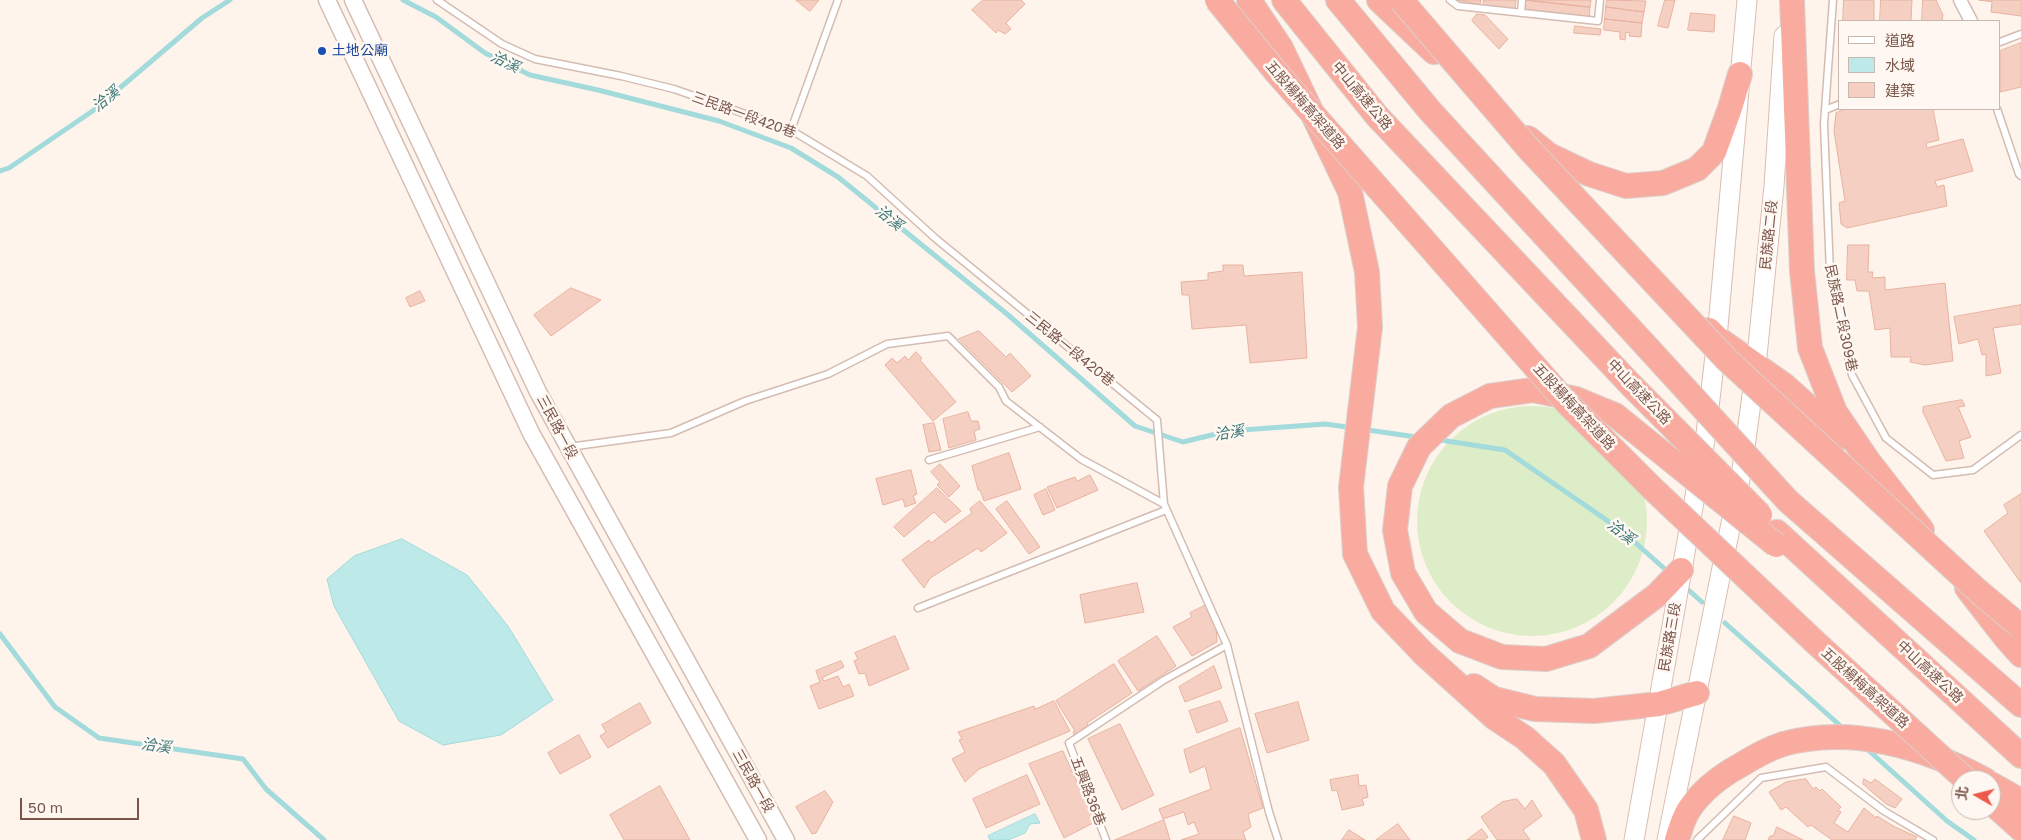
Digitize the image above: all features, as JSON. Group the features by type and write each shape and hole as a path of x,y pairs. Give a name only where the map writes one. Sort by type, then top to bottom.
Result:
{"highway":[{"name":"五股楊梅高架道路","path":"1217,0 1276,72 1567,403 1653,489 1816,643 1955,770"},
{"path":"1249,0 1281,48 1350,192 1367,272 1370,327 1351,487 1356,554 1383,611 1424,654 1496,718 1525,738 1554,764 1586,810 1594,840"},
{"name":"中山高速公路","path":"1284,0 1376,116 1777,539 1791,553 1843,591 2021,756"},
{"path":"1338,0 1431,112 1788,501 2021,705"},
{"path":"1380,0 1514,126 1682,304 1717,338 1784,385 1869,462"},
{"path":"1401,0 1528,148 1727,360 1978,591 2021,627"},
{"path":"1792,0 1802,262 1810,348 1835,412 1869,462 2021,655"},
{"path":"1514,126 1549,155 1589,174 1626,186 1663,183 1697,169 1714,152 1740,74"},
{"path":"1681,570 1657,595 1589,646 1546,659 1502,657 1460,641 1426,612 1403,573 1395,530 1400,486 1420,447 1450,416 1490,396 1533,390 1576,399 1615,415 1777,539"},
{"path":"1424,654 1494,699 1535,709 1594,711 1658,704 1697,693"},
{"path":"1677,840 1689,809 1722,776 1752,758 1783,744 1822,738 1865,739 1914,748 1966,770"},
{"path":"2001,790 2021,801"},
{"path":"2001,811 2021,830"}],"main road":[{"path":"1717,338 1747,0"},
{"name":"民族路二段","path":"1697,693 1742,469 1756,366 1774,186 1786,0"},
{"name":"民族路三段","path":"1634,840 1706,434 1717,338"},
{"path":"1668,840 1697,693"}],"street":[{"name":"三民路一段","path":"326,0 531,433 758,840"},
{"name":"三民路一段","path":"353,0 538,392 786,840"},
{"path":"1960,0 1970,20"}],"lane":[{"name":"三民路一段420巷","path":"437,0 502,44 535,59 621,76 674,89 791,130 866,176 935,238 1157,420 1165,507 1227,645 1269,812 1278,840"},
{"path":"791,130 838,0"},
{"path":"1450,0 1458,6 1598,21 1600,0"},
{"path":"1521,13 1522,0"},
{"name":"民族路二段309巷","path":"1833,0 1825,110 1830,273 1852,375 1886,438 1933,475 1973,470 2021,435"},
{"path":"2001,42 2021,34"},
{"path":"1825,110 1838,105"},
{"path":"1997,110 2021,176"},
{"path":"567,447 671,433 745,401 828,374 887,344 948,336 999,387 1006,401 1081,458 1165,507"},
{"path":"929,460 1040,427"},
{"path":"918,608 1165,507"},
{"name":"五興路36巷","path":"1106,840 1069,743 1164,680 1227,645"},
{"path":"1696,840 1761,778 1826,767 1884,811 1933,840"}],"green space":[{"path":"1521,406 1543,406 1576,414 1596,425 1614,439 1628,457 1639,477 1645,498 1647,521 1645,544 1639,565 1628,585 1614,603 1596,617 1576,628 1543,636 1521,636 1488,628 1468,617 1450,603 1436,585 1425,565 1417,532 1417,510 1425,477 1436,457 1450,439 1468,425 1488,414"}],"water":[{"path":"402,539 467,575 508,626 553,700 501,735 443,745 399,721 334,606 327,579 354,556"},
{"path":"1035,814 1040,823 1030,824 1025,833 1008,840 990,840 988,836"}],"building":[{"path":"796,0 819,0 810,11"},
{"path":"983,0 1021,0 1025,4 1006,23 1011,29 1005,34 998,30 996,33 972,10"},
{"path":"1457,0 1481,0 1480,4"},
{"path":"1484,0 1516,0 1515,9 1483,6"},
{"path":"1524,0 1590,7 1589,19 1523,12"},
{"path":"1525,0 1591,0 1590,7"},
{"path":"1607,0 1646,1 1644,12 1606,7"},
{"path":"1665,0 1675,0 1668,28 1658,26"},
{"path":"1844,0 1874,0 1874,20 1843,20"},
{"path":"1881,0 1912,0 1911,20 1880,20"},
{"path":"1923,0 1936,0 1943,15 1942,20 1922,20"},
{"path":"1979,0 2021,0 2021,16 1991,12 1992,2"},
{"path":"1606,7 1644,12 1642,23 1605,19"},
{"path":"1691,13 1715,15 1714,32 1688,30"},
{"path":"1477,14 1485,15 1508,39 1499,49 1472,21"},
{"path":"1605,19 1642,23 1641,37 1629,36 1630,33 1626,32 1625,40 1620,39 1620,32 1604,30"},
{"path":"1575,26 1601,29 1600,35 1574,33"},
{"path":"2021,43 2021,87 2001,92 2001,51"},
{"path":"1844,110 1933,110 1939,140 1926,143 1927,148 1963,139 1973,171 1935,181 1937,187 1944,185 1947,206 1847,228 1841,224 1839,203 1845,201 1834,131 1836,113"},
{"path":"1848,245 1869,245 1868,272 1873,272 1872,278 1885,277 1885,290 1945,283 1953,361 1925,365 1910,362 1911,357 1891,357 1890,328 1875,330 1869,291 1857,291 1855,280 1847,280"},
{"path":"1223,265 1243,265 1244,276 1302,272 1307,358 1250,363 1246,325 1192,329 1189,295 1182,295 1181,282 1208,280 1208,273 1223,271"},
{"path":"571,288 601,300 551,336 534,315"},
{"path":"420,291 425,301 410,307 406,298"},
{"path":"2021,305 2021,324 1993,328 2001,373 1986,376 1986,354 1982,355 1978,339 1959,344 1954,317"},
{"path":"979,331 1006,357 1010,353 1031,376 1012,392 959,339"},
{"path":"916,352 922,358 920,360 956,402 933,421 885,365 892,358 897,363 905,356 908,360"},
{"path":"1962,400 1965,406 1958,407 1971,437 1959,441 1964,458 1946,461 1923,412 1923,407"},
{"path":"968,412 971,421 978,421 980,429 974,431 976,440 949,448 943,419"},
{"path":"934,423 941,450 929,452 923,425"},
{"path":"1009,453 1021,489 984,501 980,490 978,490 972,466"},
{"path":"940,464 960,486 949,497 937,485 940,482 931,472"},
{"path":"911,470 917,494 913,496 916,503 905,507 903,499 883,505 876,479"},
{"path":"1090,475 1098,490 1057,508 1047,487 1075,477 1077,481"},
{"path":"937,488 961,511 945,523 934,512 904,537 894,527"},
{"path":"1046,489 1055,510 1043,515 1034,495"},
{"path":"2021,494 2021,583 1984,531 2008,513 2004,505"},
{"path":"980,501 1007,533 981,552 978,548 930,578 924,588 902,560 929,540 931,543 972,513 970,509"},
{"path":"1007,501 1040,547 1029,554 996,509"},
{"path":"1137,583 1144,612 1085,623 1080,595"},
{"path":"1206,605 1216,625 1217,642 1192,656 1173,627 1192,617 1190,613"},
{"path":"895,636 909,669 869,686 865,673 859,674 854,661 858,659 855,653"},
{"path":"1157,636 1176,666 1138,691 1118,661"},
{"path":"841,661 844,667 822,678 824,681 838,676 843,687 849,684 854,696 819,709 810,686 820,682 816,671"},
{"path":"1114,664 1132,693 1087,723 1089,728 1075,736 1073,732 1075,731 1056,701"},
{"path":"1214,666 1222,688 1185,702 1179,687"},
{"path":"1054,701 1070,731 979,769 965,782 952,759 965,752 959,740 962,739 958,732 1034,706 1035,709"},
{"path":"1220,701 1228,721 1197,733 1189,711"},
{"path":"1298,702 1309,740 1267,753 1255,714"},
{"path":"640,703 651,723 608,748 600,736 606,732 602,725"},
{"path":"1120,724 1154,795 1122,810 1088,739"},
{"path":"1240,728 1263,808 1248,814 1251,827 1243,832 1246,840 1181,840 1199,834 1194,822 1188,825 1184,812 1163,819 1159,809 1211,789 1205,766 1190,773 1184,750"},
{"path":"579,735 591,757 560,774 548,753"},
{"path":"1063,751 1095,822 1064,838 1029,764"},
{"path":"1027,775 1040,804 986,828 973,799"},
{"path":"1358,775 1359,786 1366,785 1368,797 1362,799 1364,805 1342,810 1337,790 1332,791 1330,780"},
{"path":"1806,779 1813,789 1816,787 1820,791 1822,789 1841,807 1838,810 1841,812 1834,823 1848,832 1864,808 1876,818 1877,816 1917,837 1915,840 1832,840 1811,825 1808,827 1786,807 1781,810 1769,792 1786,782"},
{"path":"1864,779 1871,783 1875,779 1902,799 1895,808 1886,804 1863,784"},
{"path":"660,786 690,840 624,840 610,815"},
{"path":"825,791 833,802 816,833 812,834 796,807"},
{"path":"1517,799 1525,809 1532,800 1542,816 1523,830 1530,840 1497,840 1481,817 1502,802"},
{"path":"1734,816 1751,823 1745,840 1723,840"},
{"path":"1164,820 1170,840 1115,840"},
{"path":"1398,824 1410,840 1376,840"},
{"path":"1777,827 1803,840 1768,840 1770,836 1773,836"},
{"path":"1482,829 1488,837 1484,840 1467,840"},
{"path":"1349,830 1365,840 1342,840"}],"waterway":[{"name":"洽溪","path":"0,171 9,168 94,110 202,18 230,0"},
{"name":"洽溪","path":"403,0 436,17 485,53 530,75 598,90 719,121 791,148 838,177 1007,314 1135,426 1183,442 1228,431 1325,424 1347,427"},
{"name":"洽溪","path":"1368,430 1416,437"},
{"name":"洽溪","path":"1440,440 1505,450 1621,530 1666,570"},
{"name":"洽溪","path":"1684,586 1702,602"},
{"name":"洽溪","path":"1725,623 1844,729"},
{"name":"洽溪","path":"0,634 55,707 99,738 243,759 266,789 324,840"},
{"name":"洽溪","path":"1866,748 1947,821 1974,840"}],"place":[{"name":"土地公廟","path":"322,51"}]}
